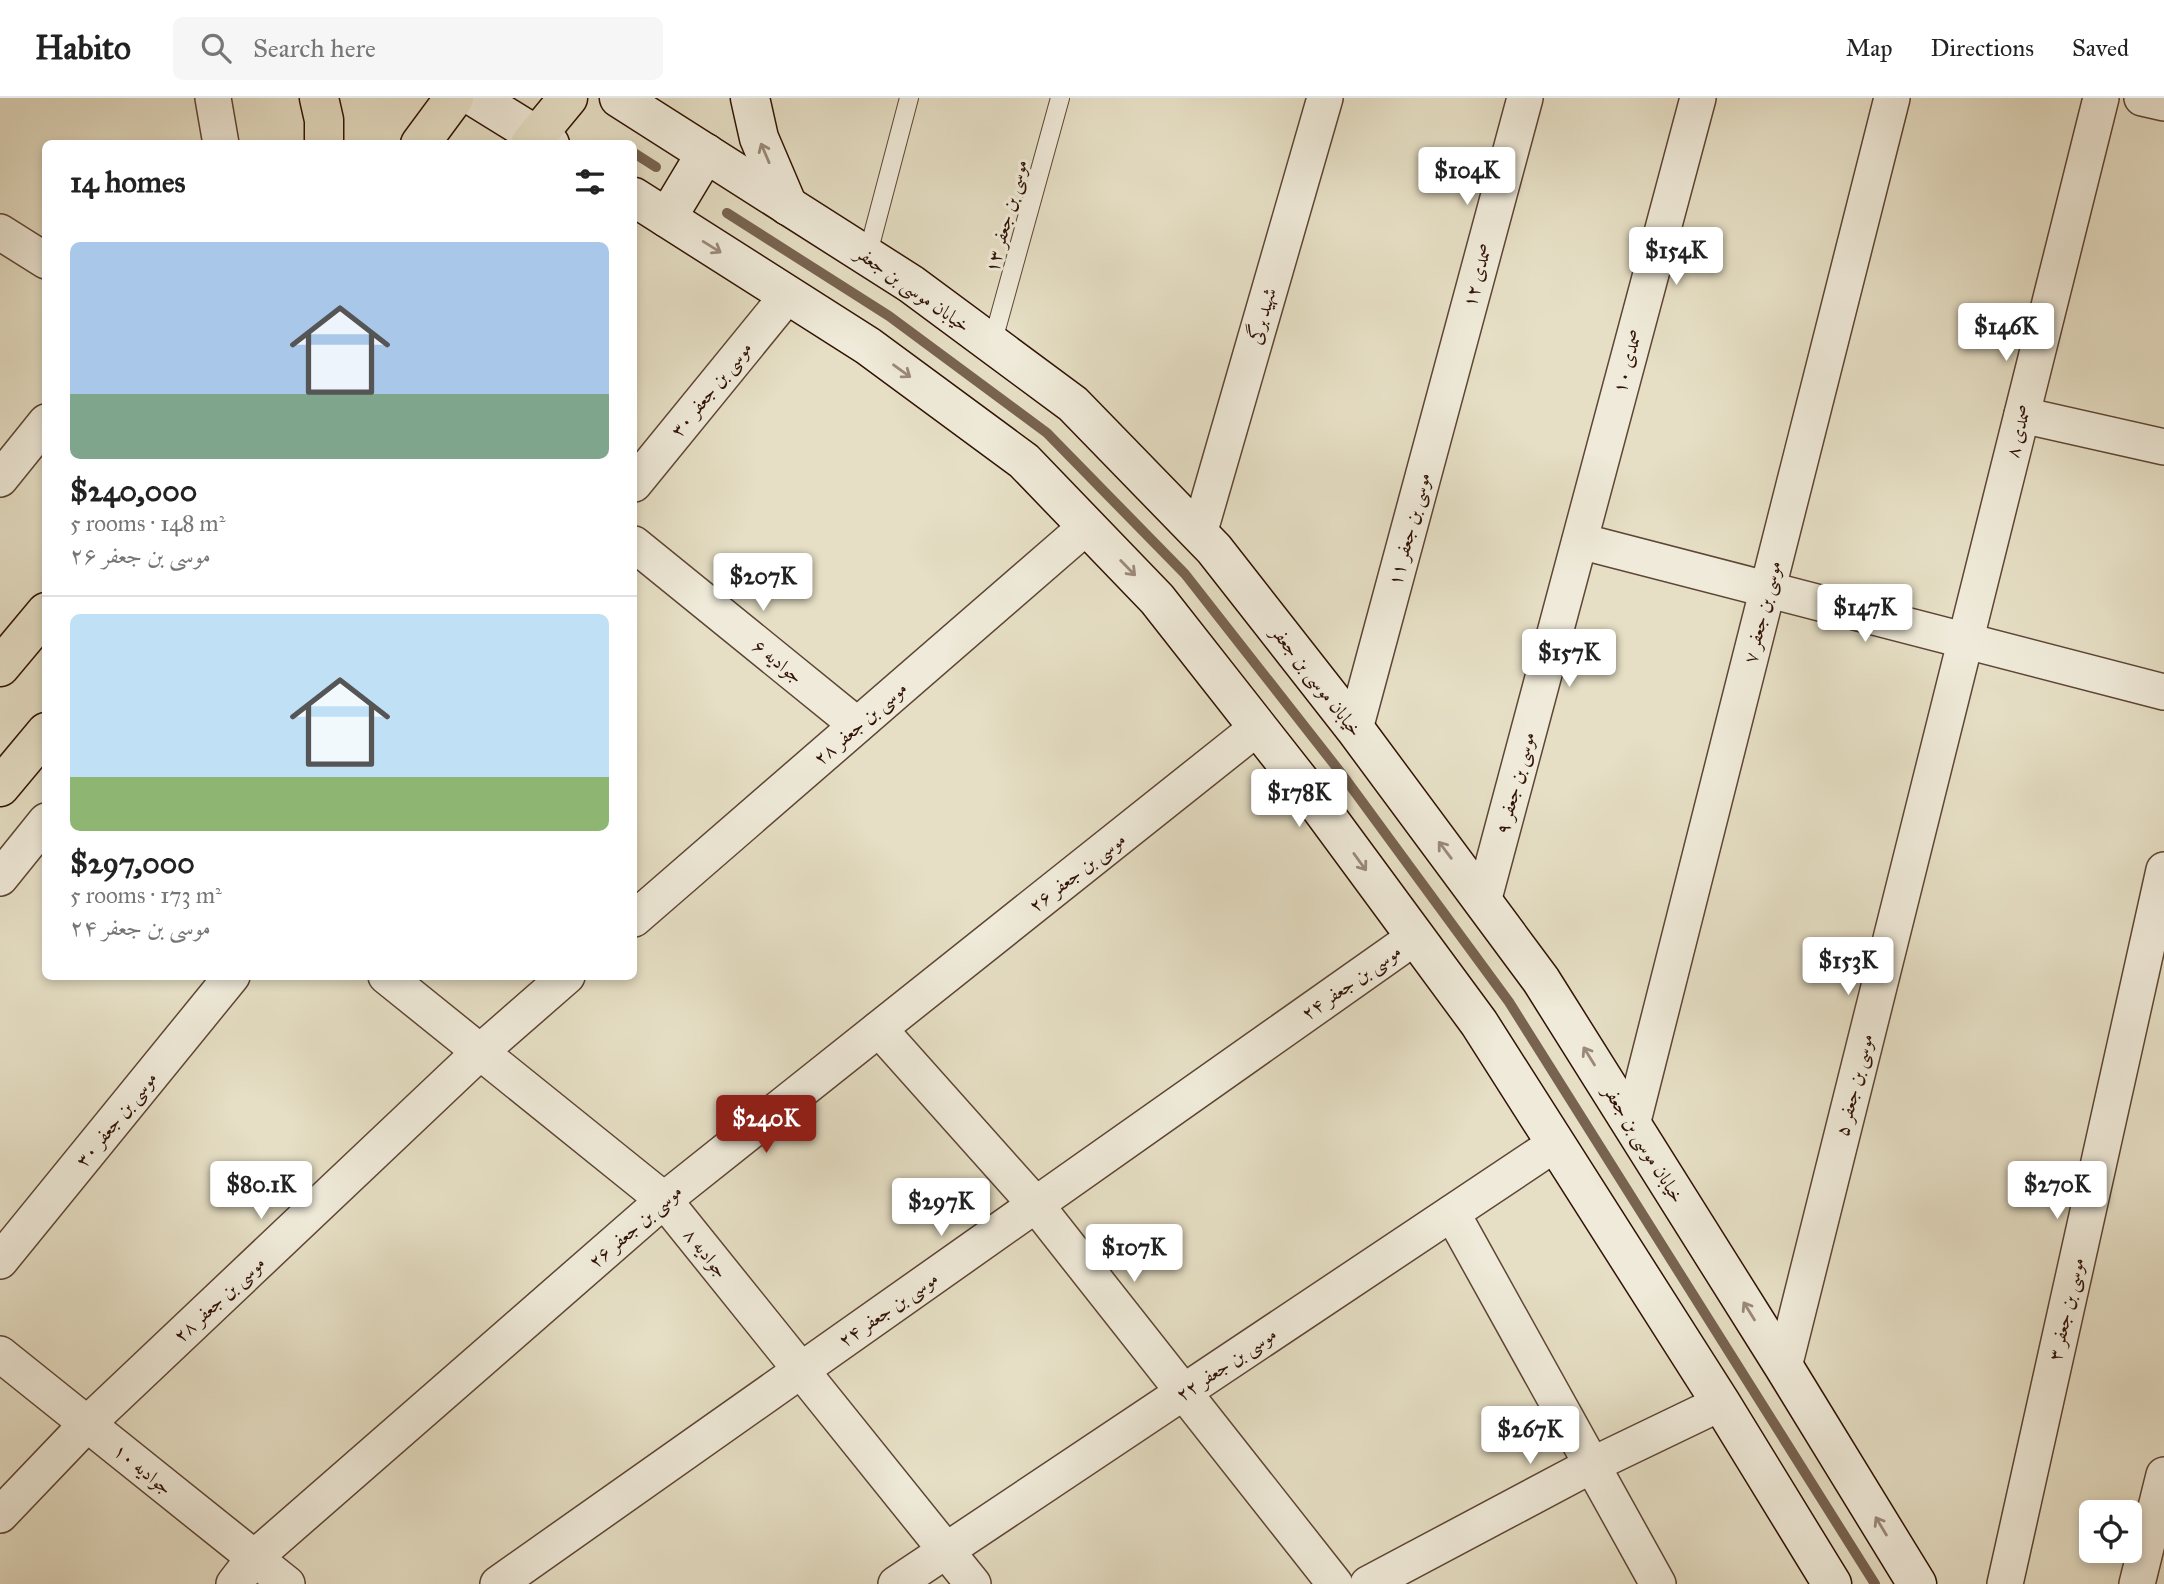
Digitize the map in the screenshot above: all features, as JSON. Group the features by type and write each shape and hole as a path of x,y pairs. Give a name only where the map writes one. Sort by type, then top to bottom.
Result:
{"main road":[{"path":"319,98 324,120 324,140"},
{"path":"423,140 454,98"},
{"path":"476,98 538,140"},
{"path":"540,140 568,98"},
{"name":"خیابان موسی بن جعفر","path":"619,98 911,284 1073,404 1214,549 1354,729 1541,980 1917,1584"},
{"path":"750,98 759,138 788,205"},
{"path":"667,218 706,153"},
{"path":"637,199 868,346 1024,461 1157,599 1311,795 1479,1023 1721,1403 1832,1584"},
{"path":"0,667 42,617"},
{"path":"0,788 42,737"}],"street":[{"path":"213,98 220,140"},
{"name":"شهید برگی","path":"1199,534 1325,98"},
{"name":"صمدی ۱۲","path":"1462,330 1525,98"},
{"name":"صمدی ۱۰","path":"1600,461 1698,98"},
{"name":"موسی بن جعفر ۷","path":"1632,1125 1892,98"},
{"name":"صمدی ۸","path":"1966,641 2101,98"},
{"path":"2143,98 2164,103"},
{"path":"0,232 42,258"},
{"name":"موسی بن جعفر ۳۰","path":"637,480 788,295"},
{"name":"موسی بن جعفر ۱۱","path":"1354,729 1462,330"},
{"path":"2022,415 2164,447"},
{"path":"0,479 42,427"},
{"name":"موسی بن جعفر ۹","path":"1483,902 1600,461"},
{"name":"موسی بن جعفر ۲۸","path":"637,916 1087,526"},
{"path":"1580,541 2164,692"},
{"name":"جوادیه ۶","path":"637,546 858,725"},
{"name":"موسی بن جعفر ۵","path":"1784,1367 1966,641"},
{"name":"موسی بن جعفر ۲۶","path":"244,1571 664,1200 1258,727"},
{"path":"0,878 42,826"},
{"name":"موسی بن جعفر ۳","path":"2005,1584 2164,870"},
{"name":"موسی بن جعفر ۲۴","path":"498,1584 1415,937"},
{"name":"موسی بن جعفر ۳۰","path":"0,1261 229,980"},
{"name":"جوادیه ۸","path":"391,980 664,1200 973,1584"},
{"name":"موسی بن جعفر ۲۸","path":"0,1515 88,1424 480,1052 562,980"},
{"path":"880,1029 1035,1205 1335,1584"},
{"name":"موسی بن جعفر ۲۲","path":"896,1584 1555,1144"},
{"path":"1452,1213 1658,1584"},
{"name":"جوادیه ۱۰","path":"0,1354 88,1424 244,1571 287,1584"},
{"path":"1368,1584 1592,1465 1721,1403"},
{"path":"2137,1584 2164,1475"}],"lane":[{"path":"867,257 909,98"},
{"name":"موسی بن جعفر ۱۳","path":"992,344 1060,98"}],"waterway":[{"path":"637,155 656,167"},
{"path":"727,213 889,316 1047,433 1185,574 1341,773 1509,1002 1875,1584"}]}
